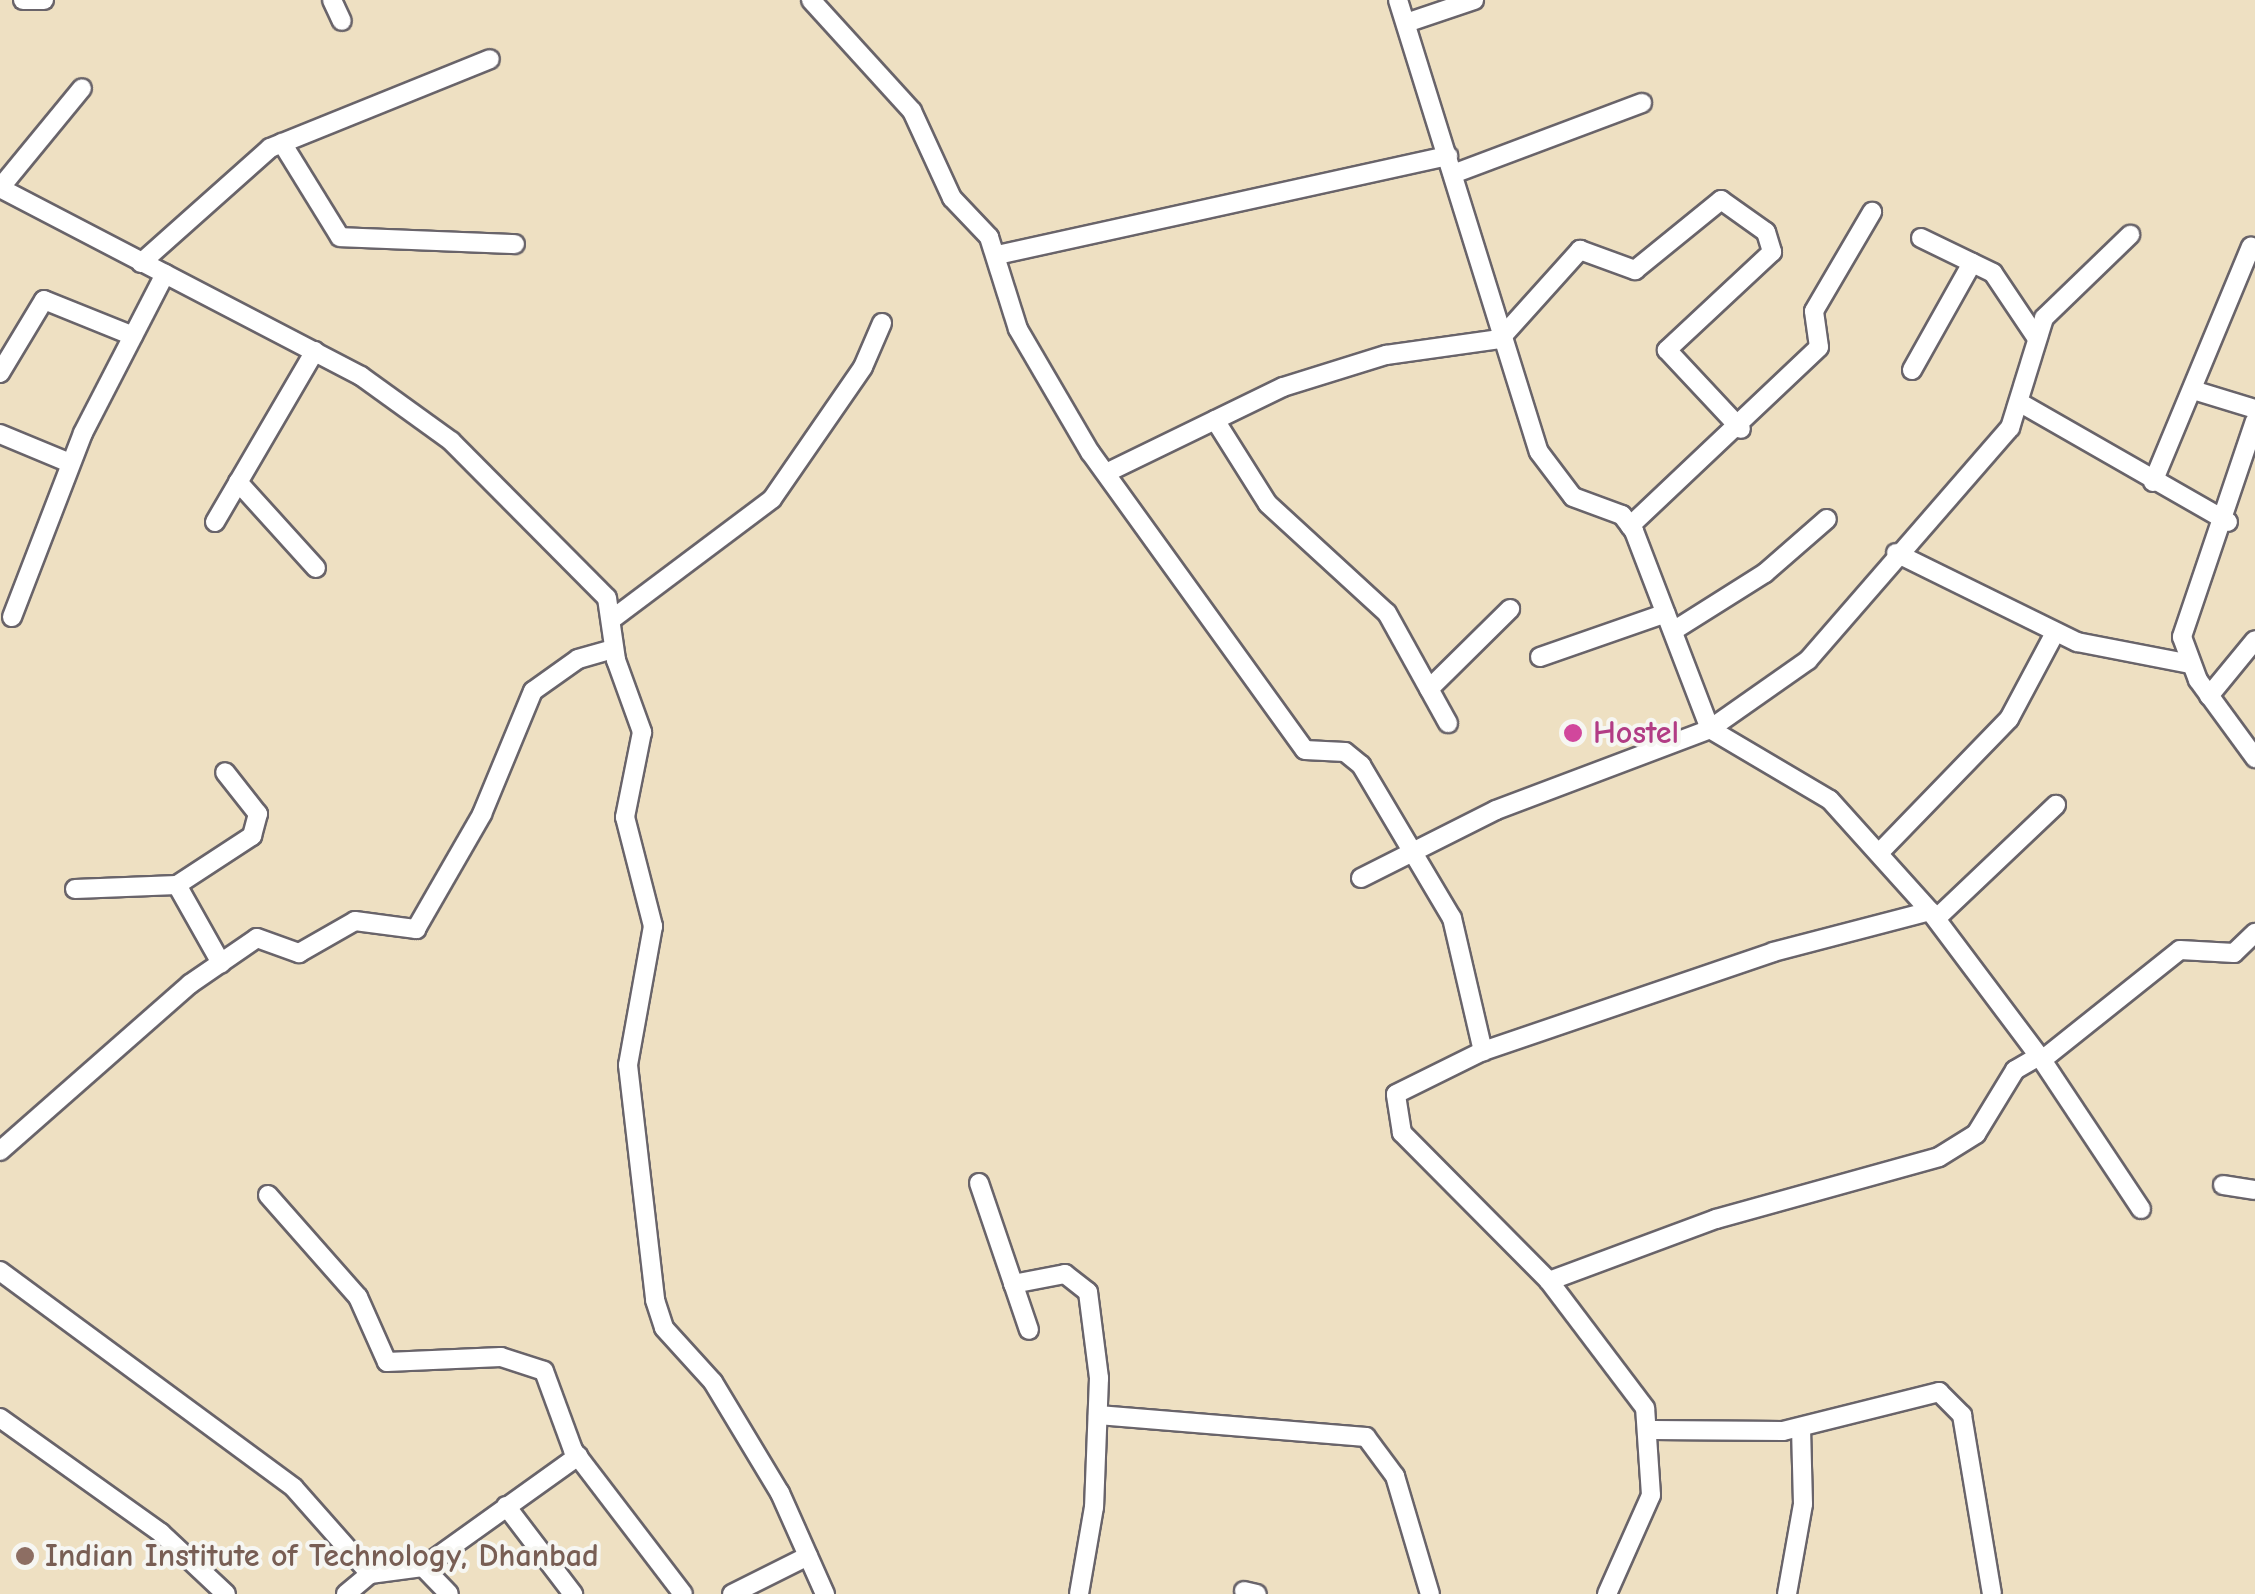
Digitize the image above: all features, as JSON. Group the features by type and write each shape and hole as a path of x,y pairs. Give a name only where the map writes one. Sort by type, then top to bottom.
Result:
{"street":[{"path":"23,0 44,0"},
{"path":"332,0 342,21"},
{"path":"812,0 897,89 952,198 998,255 1043,381 1106,473 1306,750 1350,753 1411,849 1462,944 1483,1050"},
{"path":"1398,0 1454,174 1500,339 1559,482 1630,526 1710,729 1797,775 1881,850 1935,913 2141,1209"},
{"path":"1406,23 1474,0"},
{"path":"141,263 230,176 282,143 490,59"},
{"path":"82,88 0,188 316,351 451,441 561,548 614,617 614,649 642,732 625,816 652,926 628,1064 655,1300 664,1328 713,1382 770,1477 825,1594"},
{"path":"1454,174 1642,103"},
{"path":"282,143 340,237 515,244"},
{"path":"998,255 1448,156"},
{"path":"1106,473 1215,420 1336,369 1500,339 1580,250 1635,270 1729,200 1773,240 1772,252 1667,350 1741,429"},
{"path":"1630,526 1741,429 1819,347 1814,311 1872,212"},
{"path":"1361,878 1411,849 1710,729 1808,660 2024,405 2036,337 2130,234"},
{"path":"1921,238 2002,281 2036,337"},
{"path":"2154,482 2251,247"},
{"path":"1912,370 1972,263"},
{"path":"12,617 70,463 165,274"},
{"path":"0,373 44,300 133,336"},
{"path":"614,617 772,499 863,367 882,322"},
{"path":"215,522 316,351"},
{"path":"2193,390 2255,409"},
{"path":"2024,405 2228,522"},
{"path":"1215,420 1268,504 1376,599 1448,723"},
{"path":"2255,421 2228,522 2185,620 2190,664 2208,696 2255,758"},
{"path":"0,434 70,463"},
{"path":"238,482 316,568"},
{"path":"1540,656 1669,622 1765,572 1827,519"},
{"path":"1896,553 2055,633 2123,656 2190,664"},
{"path":"1429,689 1510,609"},
{"path":"1881,850 2009,719 2055,633"},
{"path":"2208,696 2255,640"},
{"path":"0,1152 222,963 267,936 299,953 355,921 404,930 424,922 533,690 578,659 614,649"},
{"path":"75,889 177,885 256,829 258,814 224,772"},
{"path":"1608,1594 1651,1495 1652,1430 1549,1281 1394,1119 1396,1094 1409,1080 1483,1050 1773,952 1935,913 2056,805"},
{"path":"177,885 222,963"},
{"path":"1549,1281 1716,1219 1939,1157 1976,1134 2014,1070 2039,1059 2180,950 2234,953 2255,933"},
{"path":"979,1183 1029,1330"},
{"path":"2224,1185 2255,1190"},
{"path":"268,1196 358,1297 386,1362 528,1362 550,1380 578,1456 683,1594"},
{"path":"0,1271 294,1488 370,1574"},
{"path":"1013,1284 1065,1274 1082,1281 1099,1364 1098,1415 1078,1594"},
{"path":"1652,1430 1802,1428 1912,1392 1954,1401 1974,1464 1992,1594"},
{"path":"1098,1415 1366,1436 1395,1476 1430,1594"},
{"path":"0,1418 162,1532 226,1594"},
{"path":"1787,1594 1803,1504 1802,1428"},
{"path":"346,1594 370,1574 423,1567 578,1456"},
{"path":"506,1506 573,1594"},
{"path":"732,1594 808,1556"},
{"path":"423,1567 450,1594"}],"place":[{"name":"Hostel","path":"1573,733"},
{"name":"Indian Institute of Technology, Dhanbad","path":"25,1556"}]}
